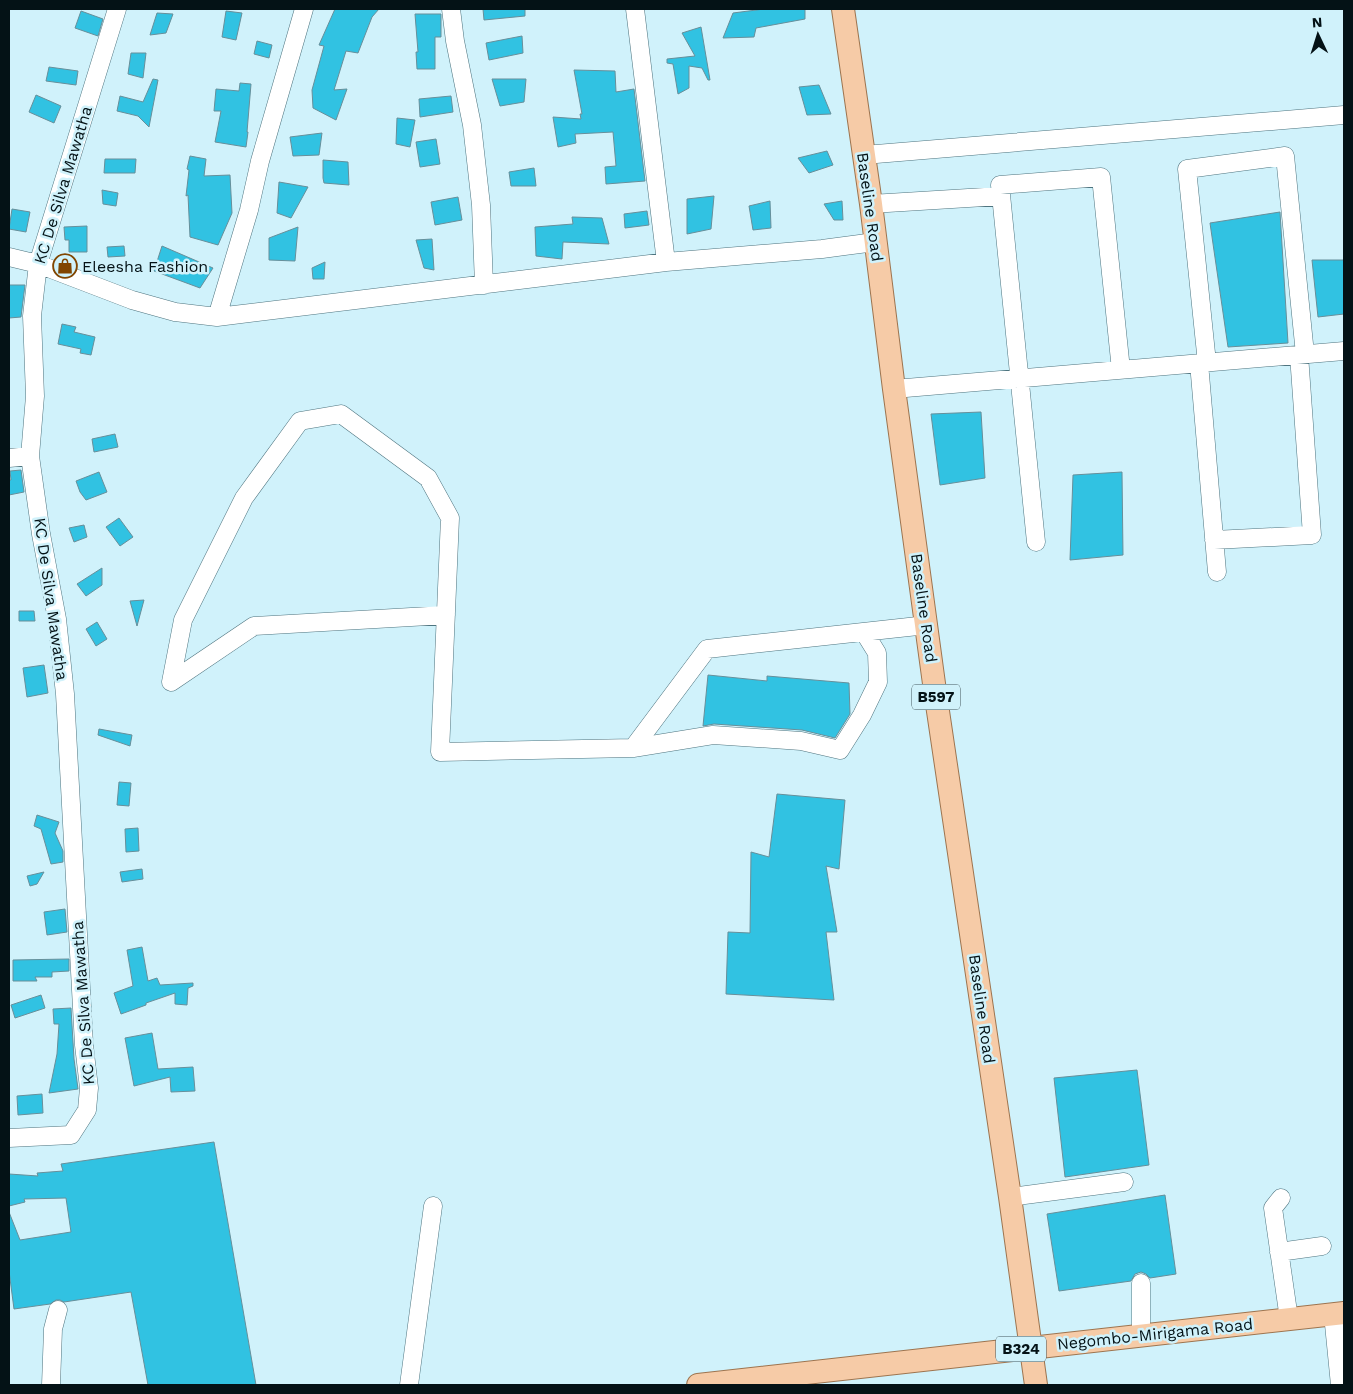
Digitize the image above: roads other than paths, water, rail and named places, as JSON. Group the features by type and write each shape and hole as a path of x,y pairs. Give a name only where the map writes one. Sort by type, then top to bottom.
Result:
{"main road":[{"name":"Baseline Road","path":"843,9 871,204 935,691 1036,1385"},
{"name":"Negombo-Mirigama Road","path":"698,1385 1339,1314"}],"street":[{"name":"KC De Silva Mawatha","path":"9,1138 71,1135 87,1110 89,1088 84,1035 65,694 57,619 41,534 30,456 35,396 32,316 38,264 117,9"},
{"path":"217,317 249,210 260,161 304,9"},
{"path":"451,9 455,41 472,125 481,205 484,285"},
{"path":"635,9 666,262"},
{"path":"864,155 1344,115"},
{"path":"1214,540 1312,535 1302,354 1285,156 1188,169 1203,363 1214,540 1217,572"},
{"path":"1036,542 1000,185 1101,177 1121,370"},
{"path":"871,204 1001,196"},
{"path":"9,257 38,264 132,300 175,312 217,317 666,262 822,249 875,242"},
{"path":"894,389 1344,351"},
{"path":"446,614 254,626 171,682 182,620 244,498 300,421 341,414 428,478 450,518 446,614 440,752 633,748 713,735 801,741 840,750 862,715 878,682 876,653 864,632"},
{"path":"9,458 30,456"},
{"path":"633,748 707,649 927,625"},
{"path":"1010,1197 1124,1182"},
{"path":"1281,1198 1273,1208 1289,1319"},
{"path":"409,1385 433,1206"},
{"path":"1278,1252 1322,1246"},
{"path":"1141,1283 1141,1336"},
{"path":"50,1385 53,1328 58,1310"},
{"path":"1339,1314 1340,1385"}],"place":[{"name":"Eleesha Fashion","path":"65,266"}]}
